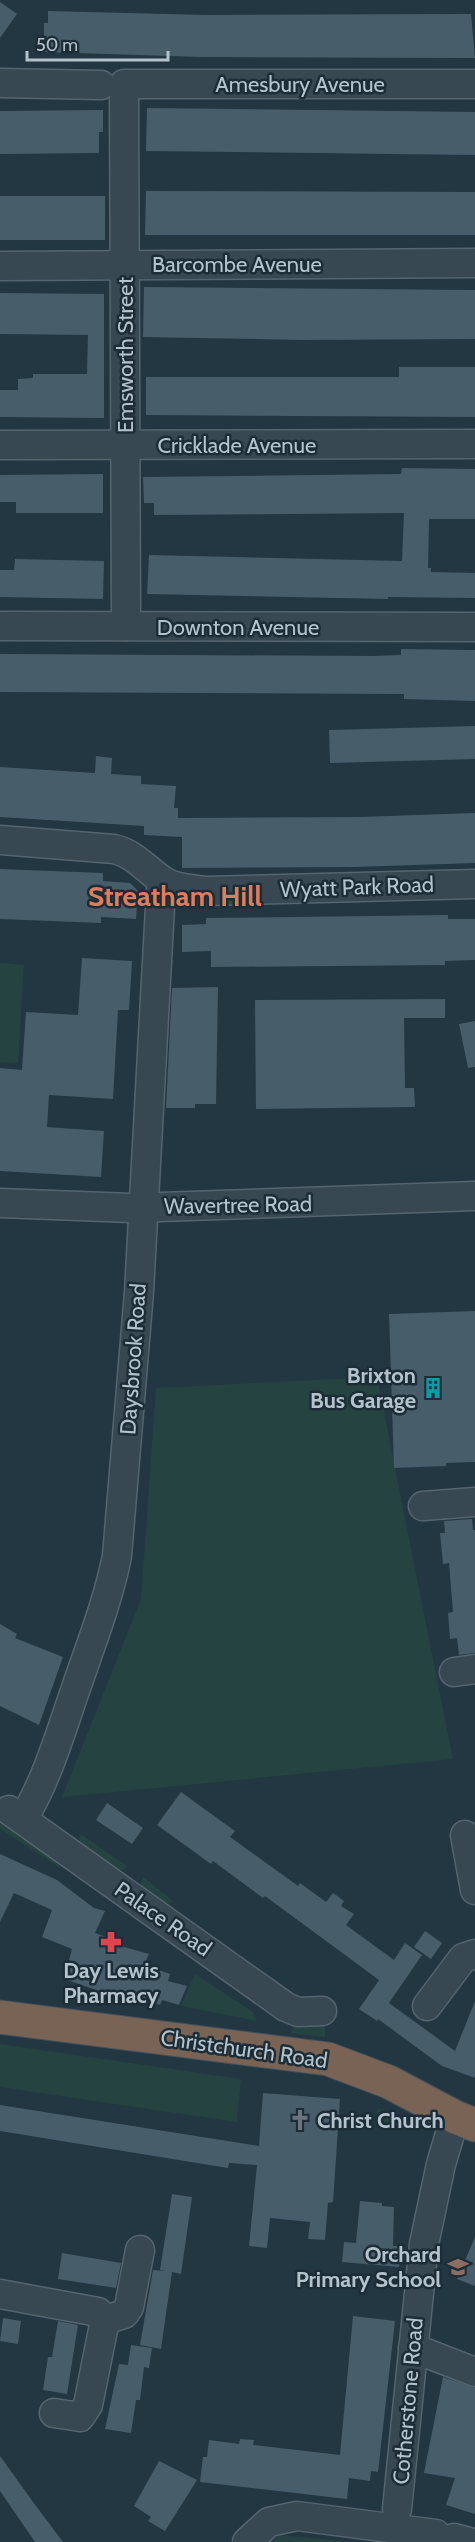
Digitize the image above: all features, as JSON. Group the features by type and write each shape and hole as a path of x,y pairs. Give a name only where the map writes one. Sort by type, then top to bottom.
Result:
{"highway":[{"name":"Christchurch Road","path":"0,2017 328,2059 389,2082 465,2121"}],"street":[{"name":"Amesbury Avenue","path":"0,83 475,84"},
{"name":"Emsworth Street","path":"113,84 125,264 126,626"},
{"name":"Barcombe Avenue","path":"0,266 475,263"},
{"name":"Cricklade Avenue","path":"0,445 475,444"},
{"name":"Downton Avenue","path":"0,626 475,627"},
{"name":"Wyatt Park Road","path":"0,840 123,851 165,882 186,889 207,891 475,885"},
{"name":"Daysbrook Road","path":"16,1815 63,1726 110,1589 123,1488 143,1207 161,888 165,882"},
{"name":"Wavertree Road","path":"0,1203 143,1207 475,1196"},
{"path":"423,1506 475,1502"},
{"name":"Palace Road","path":"16,1815 286,2013 322,2012"},
{"path":"465,1835 475,1890"},
{"path":"427,2006 463,1958 475,1954"},
{"name":"Cotherstone Road","path":"398,2509 424,2244 442,2161 465,2121"},
{"path":"105,2320 124,2314 129,2307 140,2250"},
{"path":"0,2294 98,2312 105,2320"},
{"path":"54,2414 80,2417 88,2405 105,2320"},
{"path":"413,2349 475,2372"},
{"path":"247,2542 269,2522 297,2517 453,2538"}],"green space":[{"path":"0,963 24,965 18,1063 0,1062"},
{"path":"377,1377 453,1759 62,1797 141,1599 156,1388"},
{"path":"0,1818 64,1860 59,1867 0,1829"},
{"path":"81,1834 128,1867 116,1873 78,1846"},
{"path":"143,1877 173,1901 163,1908 139,1889"},
{"path":"195,1974 253,2012 257,2021 181,2006"},
{"path":"321,2018 325,2027 325,2037 290,2033 299,2020"},
{"path":"0,2044 241,2079 237,2122 0,2087"},
{"path":"378,2108 415,2129 388,2130 376,2117"},
{"path":"280,2535 354,2542 271,2542"}],"building":[{"path":"0,2 17,14 0,38"},
{"path":"48,11 205,15 471,14 475,58 200,57 44,52 44,23 48,23"},
{"path":"147,108 475,112 475,155 146,151"},
{"path":"103,110 103,132 99,132 99,153 0,154 0,111"},
{"path":"146,191 475,192 475,235 145,235"},
{"path":"0,196 105,196 105,240 0,240"},
{"path":"144,287 475,290 475,339 303,340 143,337"},
{"path":"0,293 104,294 104,418 0,417 0,390 18,390 18,379 33,378 33,374 87,374 88,335 0,334"},
{"path":"399,367 475,367 475,417 146,415 146,377 399,377"},
{"path":"402,468 475,469 475,519 429,519 428,568 431,568 431,572 475,573 475,598 388,597 388,599 147,594 149,555 402,561 404,513 154,515 154,503 144,503 143,477 401,474"},
{"path":"103,474 103,513 16,513 16,502 0,502 0,475"},
{"path":"15,559 104,561 103,599 0,597 0,570 14,570"},
{"path":"401,649 475,650 475,701 404,699 404,694 0,692 0,654 372,656 401,655"},
{"path":"475,726 475,759 330,763 329,730"},
{"path":"96,756 112,758 111,774 141,776 141,784 176,786 174,808 178,808 178,818 360,817 475,813 475,863 354,867 182,868 182,837 144,835 144,826 0,817 0,767 95,773"},
{"path":"0,869 103,873 103,881 130,883 138,891 136,919 101,917 101,923 0,919"},
{"path":"448,915 448,919 475,919 475,960 445,961 445,965 211,967 211,951 182,952 182,925 206,924 206,918"},
{"path":"82,958 132,961 129,1010 118,1010 113,1099 49,1095 47,1127 104,1131 101,1177 0,1171 0,1068 22,1070 26,1012 78,1015"},
{"path":"218,987 216,1104 195,1104 195,1108 166,1108 172,988"},
{"path":"445,999 445,1018 404,1018 405,1088 414,1088 415,1107 256,1109 255,1000"},
{"path":"475,1021 475,1067 468,1068 459,1024"},
{"name":"Brixton Bus Garage","path":"475,1311 475,1462 446,1463 446,1466 394,1468 389,1314"},
{"path":"472,1519 473,1530 475,1530 475,1653 459,1655 457,1638 450,1639 448,1613 453,1612 449,1563 443,1564 440,1533 445,1533 444,1521"},
{"path":"0,1624 17,1634 15,1638 63,1657 39,1725 0,1706"},
{"path":"181,1792 235,1831 230,1837 298,1886 300,1883 326,1902 333,1893 344,1901 341,1906 354,1914 346,1925 394,1960 405,1943 422,1955 389,2003 455,2051 475,2001 475,2078 442,2066 378,2019 377,2021 359,2009 379,1980 265,1896 263,1898 213,1861 211,1864 157,1825"},
{"path":"107,1803 143,1828 132,1844 96,1820"},
{"path":"0,1854 57,1880 94,1908 105,1911 95,1933 115,1940 114,1944 149,1954 144,1965 170,1974 168,1981 187,1986 179,2005 162,2000 160,2005 134,1994 132,1998 115,1992 114,1996 64,1979 72,1949 42,1937 52,1910 14,1893 0,1922"},
{"path":"425,1931 442,1943 431,1959 414,1947"},
{"path":"263,2093 340,2099 333,2202 328,2203 325,2240 308,2239 310,2222 270,2218 267,2248 249,2246 257,2165 229,2163 228,2168 0,2131 0,2105 259,2146"},
{"path":"172,2194 192,2197 181,2274 172,2272 161,2349 140,2345 153,2270 166,2271 160,2270"},
{"path":"360,2201 382,2203 382,2206 394,2207 393,2246 401,2246 399,2267 342,2262 344,2242 356,2243"},
{"path":"475,2237 475,2286 457,2279"},
{"path":"62,2253 121,2263 116,2288 58,2279"},
{"path":"353,2316 395,2321 378,2472 371,2471 370,2481 349,2478 347,2499 200,2482 203,2457 207,2457 209,2440 239,2444 240,2439 254,2440 253,2445 340,2455"},
{"path":"3,2318 21,2321 18,2344 0,2341"},
{"path":"58,2321 78,2325 67,2394 43,2390 48,2357 52,2357"},
{"path":"131,2345 152,2348 149,2368 144,2367 140,2400 136,2400 131,2433 105,2429 119,2364 128,2365"},
{"path":"443,2377 475,2388 475,2514 446,2505 455,2478 424,2473"},
{"path":"0,2456 63,2542 35,2542 0,2491"},
{"path":"159,2461 197,2480 165,2531 148,2521 151,2517 134,2506"}],"place":[{"name":"Brixton Bus Garage","path":"433,1388"},
{"name":"Day Lewis Pharmacy","path":"111,1942"},
{"name":"Christ Church","path":"300,2120"},
{"name":"Orchard Primary School","path":"458,2267"}],"district":[{"name":"Streatham Hill","path":"175,896"}]}
